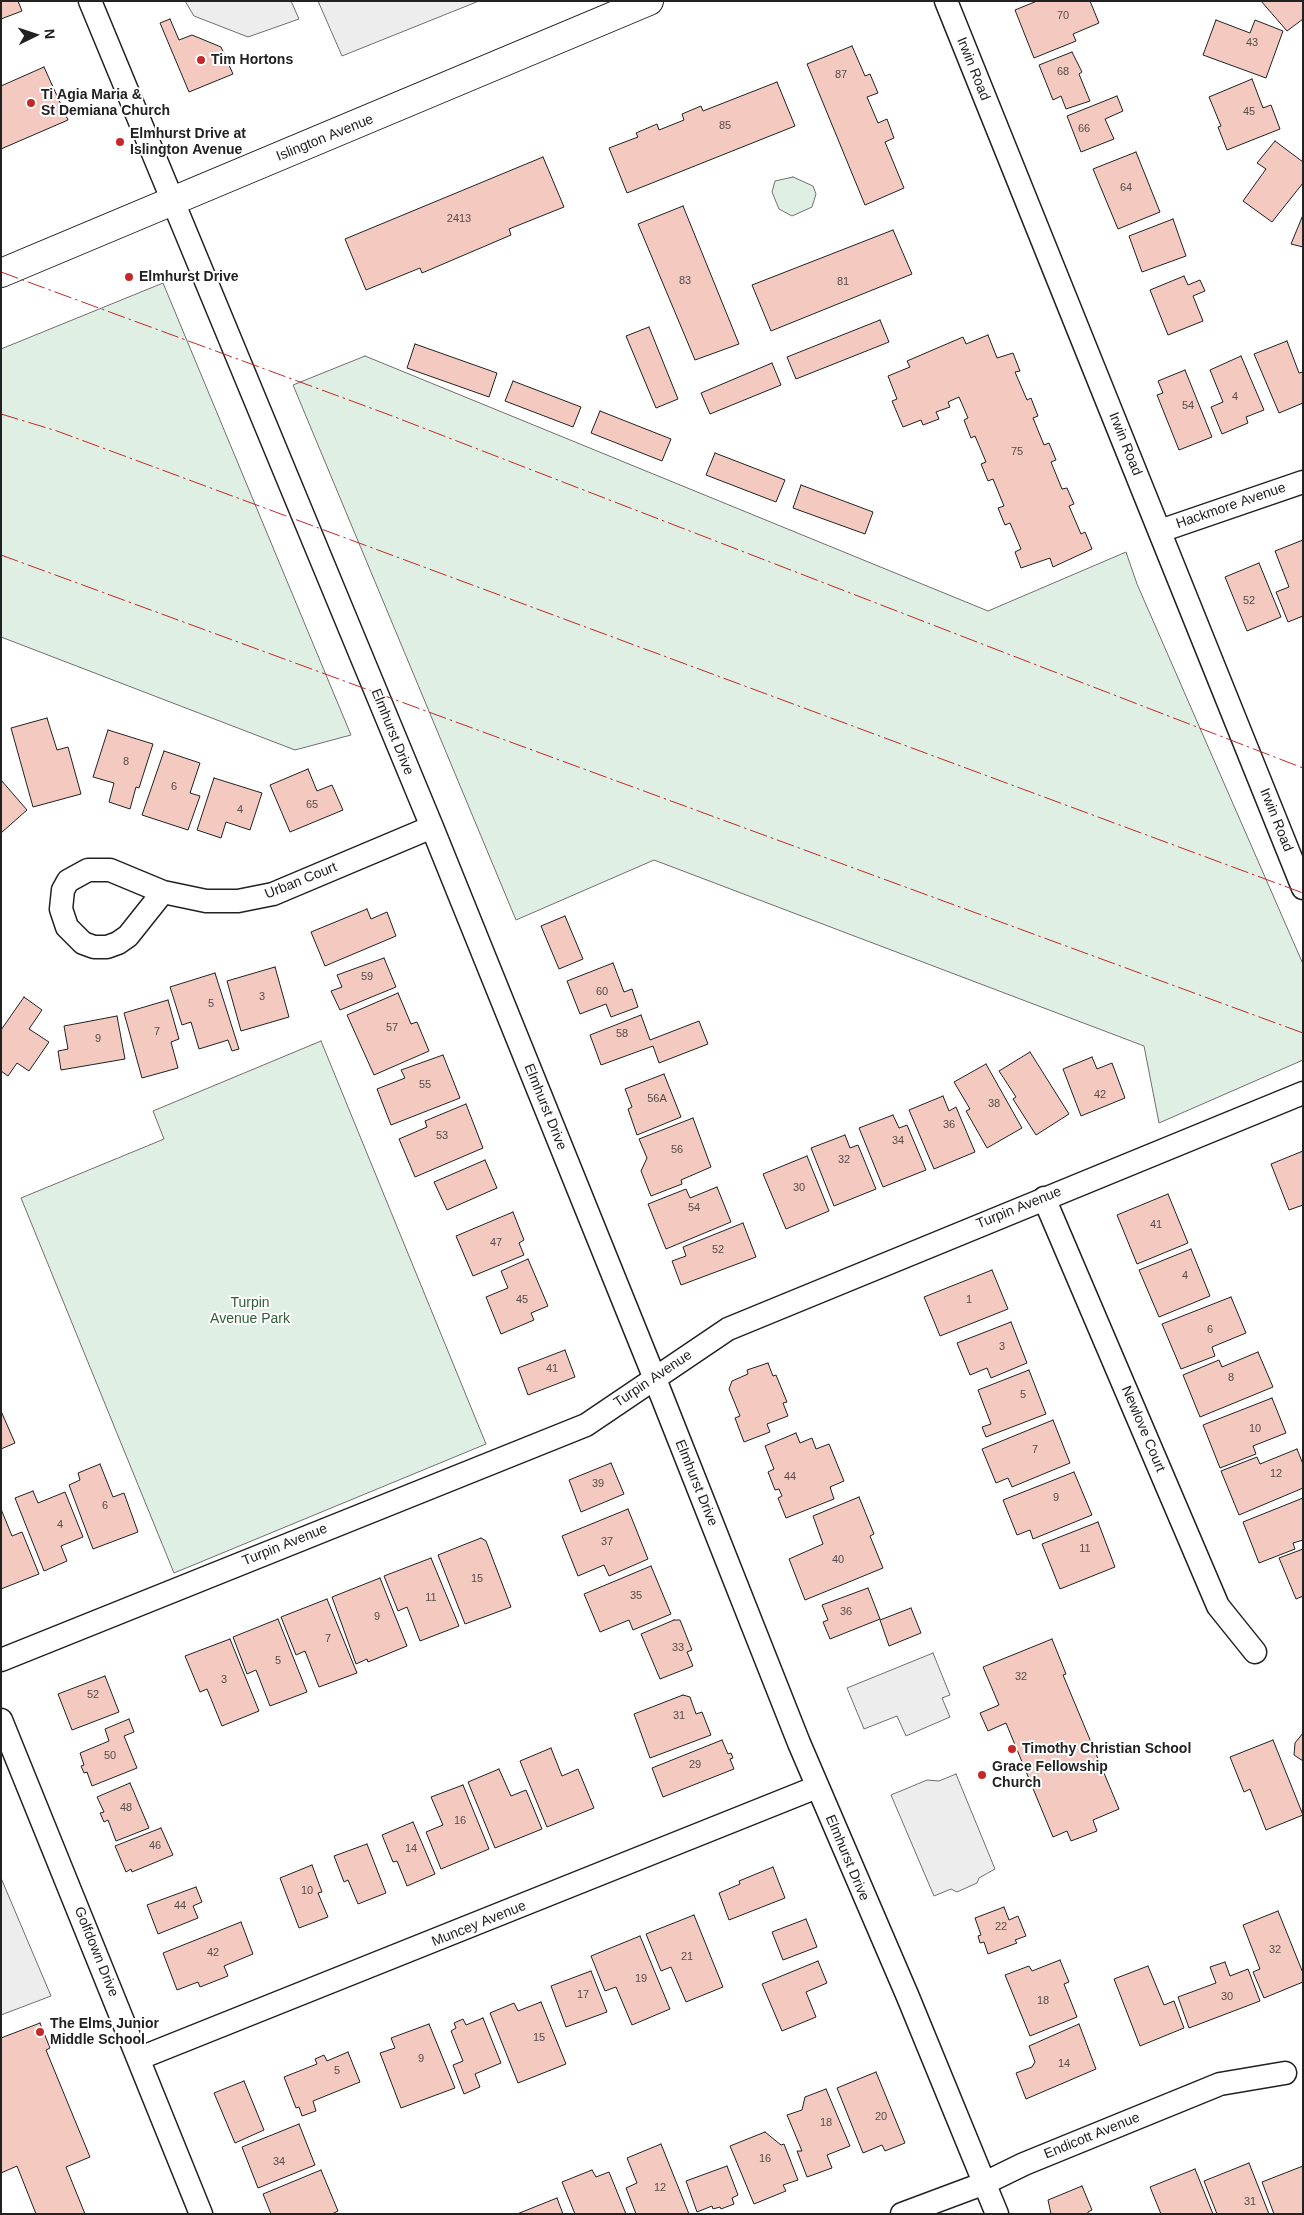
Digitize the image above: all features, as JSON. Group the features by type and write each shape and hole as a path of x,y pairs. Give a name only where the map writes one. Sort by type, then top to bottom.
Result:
{"main road":[{"name":"Islington Avenue","path":"1,273 649,1"}],"street":[{"name":"Elmhurst Drive","path":"90,1 432,827 655,1379 817,1787 997,2214"},
{"name":"Irwin Road","path":"946,1 1303,888"},
{"name":"Hackmore Avenue","path":"1160,531 1303,482"},
{"name":"Urban Court","path":"163,892 206,901 255,899 273,894 432,827"},
{"name":"Turpin Avenue","path":"1,1660 586,1425 728,1329 1303,1093"},
{"name":"Newlove Court","path":"1044,1198 1218,1606 1255,1652"},
{"name":"Golfdown Drive","path":"1,1720 140,2058 201,2214"},
{"name":"Muncey Avenue","path":"140,2058 817,1787"},
{"name":"Endicott Avenue","path":"902,2214 984,2183 1024,2164 1220,2084 1285,2072"}],"green space":[{"path":"793,177 813,186 816,194 812,207 792,216 779,209 772,192 775,181"},
{"path":"163,283 351,735 295,750 1,637 1,349"},
{"path":"365,356 988,611 1126,552 1137,584 1303,964 1303,1060 1159,1123 1144,1046 654,860 516,920 293,385"},
{"name":"Turpin Avenue Park","path":"321,1041 486,1444 174,1573 21,1198 164,1139 153,1111"}],"shaded area":[{"path":"185,1 291,1 299,19 248,37 194,16"},
{"path":"318,1 479,1 342,56"},
{"path":"933,1653 950,1695 942,1698 950,1717 906,1736 897,1716 864,1729 847,1688"},
{"path":"956,1774 995,1869 979,1878 977,1883 957,1892 951,1889 934,1896 891,1795 927,1780 939,1781"},
{"path":"1,1878 51,1996 1,2015"}],"building":[{"path":"1,1 18,1 22,11 1,19"},
{"path":"1037,1 1090,1 1099,23 1073,34 1076,41 1034,58 1015,10"},
{"path":"1261,1 1303,1 1303,19 1287,31"},
{"name":"Tim Hortons","path":"170,19 179,40 192,35 221,47 233,74 189,92 160,23"},
{"path":"1216,20 1250,33 1255,20 1283,31 1266,78 1203,55"},
{"path":"852,46 865,76 870,74 878,93 867,97 878,123 887,119 894,138 885,142 904,188 865,205 807,64"},
{"path":"1072,52 1082,72 1079,74 1090,101 1066,109 1061,96 1053,100 1039,65"},
{"name":"Ti Agia Maria & St Demiana Church","path":"44,67 68,120 1,149 1,86"},
{"path":"1252,79 1263,108 1271,105 1280,129 1227,150 1218,127 1221,126 1209,97"},
{"path":"777,82 795,126 627,193 609,148 638,137 636,133 657,124 659,130 684,120 682,114 701,106 703,111"},
{"path":"1117,96 1123,111 1105,119 1114,139 1081,152 1067,116"},
{"path":"1275,141 1303,162 1303,183 1272,222 1243,201 1266,169 1257,163"},
{"path":"1136,152 1160,212 1118,229 1093,169"},
{"path":"543,157 564,207 509,229 511,235 422,273 420,268 366,290 345,239"},
{"path":"683,206 739,344 695,360 638,224"},
{"path":"1303,215 1303,247 1291,244"},
{"path":"1173,219 1186,256 1142,272 1129,236"},
{"path":"893,230 912,274 771,331 752,285"},
{"path":"1184,276 1188,285 1200,280 1205,291 1193,296 1203,321 1168,335 1150,290"},
{"path":"880,320 889,342 796,379 787,357"},
{"path":"649,327 678,399 656,408 626,336"},
{"path":"988,335 997,358 1013,353 1020,371 1015,372 1027,400 1031,398 1038,416 1033,418 1044,445 1049,443 1056,460 1051,462 1062,489 1067,488 1074,504 1069,506 1081,534 1085,532 1092,549 1053,567 1050,558 1021,568 1015,552 1021,549 1010,523 1005,525 998,508 1004,506 993,479 988,481 981,464 986,462 975,436 971,438 964,420 968,418 959,397 948,402 950,407 936,412 939,419 923,425 921,420 903,427 892,401 897,399 888,376 910,367 907,361 963,337 966,344"},
{"path":"1287,341 1299,373 1303,372 1303,403 1279,413 1254,354"},
{"path":"415,344 497,373 489,397 407,368"},
{"path":"1241,356 1264,410 1246,417 1248,423 1222,434 1211,407 1223,402 1210,370"},
{"path":"772,363 781,385 710,414 701,393"},
{"path":"1185,370 1212,437 1179,450 1157,395 1163,393 1158,381"},
{"path":"513,381 581,407 573,427 505,401"},
{"path":"600,411 671,439 662,461 591,433"},
{"path":"715,453 785,480 776,502 706,475"},
{"path":"801,485 873,512 865,534 793,508"},
{"path":"1303,540 1303,616 1288,622 1276,592 1289,587 1275,551"},
{"path":"1259,563 1281,617 1247,631 1225,577"},
{"path":"47,718 57,750 68,747 81,794 33,807 11,728"},
{"path":"108,730 153,744 139,788 136,787 130,809 109,802 114,783 93,777"},
{"path":"164,751 200,763 190,793 200,796 188,830 142,815"},
{"path":"308,769 317,791 332,785 343,810 290,832 270,785"},
{"path":"214,778 262,793 250,830 226,822 221,838 197,830"},
{"path":"1,780 27,810 1,833"},
{"path":"367,909 371,919 387,912 396,936 325,966 311,932"},
{"path":"565,916 583,959 559,969 541,926"},
{"path":"384,958 396,987 340,1010 331,991 342,987 337,975"},
{"path":"613,963 624,992 632,989 638,1007 611,1017 606,1004 580,1014 567,981"},
{"path":"275,967 289,1017 241,1031 227,981"},
{"path":"215,973 239,1049 232,1051 228,1040 199,1049 191,1022 182,1025 170,987"},
{"path":"398,993 411,1024 417,1022 429,1051 374,1075 347,1015"},
{"path":"24,997 42,1010 29,1029 49,1042 29,1071 17,1063 8,1076 1,1071 1,1030"},
{"path":"168,1000 179,1039 171,1042 178,1068 142,1078 124,1013"},
{"path":"641,1015 650,1040 699,1021 708,1044 659,1063 653,1046 601,1065 590,1035"},
{"path":"117,1016 125,1059 61,1070 58,1051 68,1049 64,1026"},
{"path":"1030,1052 1069,1114 1036,1135 1013,1099 1016,1097 999,1071"},
{"path":"443,1055 460,1098 391,1125 377,1089 405,1078 401,1070"},
{"path":"1092,1057 1097,1069 1112,1063 1125,1098 1081,1116 1063,1069"},
{"path":"986,1064 1022,1128 987,1148 966,1111 970,1109 954,1082"},
{"path":"664,1074 681,1117 637,1135 628,1109 632,1107 625,1089"},
{"path":"943,1096 949,1111 956,1107 975,1152 934,1169 909,1110"},
{"path":"466,1104 483,1148 415,1177 399,1139 427,1127 425,1121"},
{"path":"893,1115 899,1128 907,1125 926,1170 883,1187 859,1128"},
{"path":"693,1118 711,1167 681,1180 682,1184 651,1196 641,1171 647,1158 639,1139"},
{"path":"845,1135 850,1148 858,1145 876,1189 834,1206 811,1148"},
{"path":"1303,1151 1303,1205 1289,1210 1271,1164"},
{"path":"807,1156 829,1211 786,1229 763,1174"},
{"path":"485,1160 497,1188 447,1210 434,1182"},
{"path":"717,1187 731,1222 666,1249 648,1204 686,1189 690,1198"},
{"path":"1168,1194 1188,1243 1137,1264 1117,1215"},
{"path":"513,1212 524,1240 519,1243 524,1255 473,1276 456,1236"},
{"path":"743,1223 756,1257 681,1285 672,1261 686,1256 683,1247"},
{"path":"1191,1249 1210,1296 1159,1317 1139,1270"},
{"path":"528,1259 548,1306 531,1313 534,1320 501,1334 486,1297 508,1288 501,1271"},
{"path":"992,1270 1008,1309 940,1336 924,1297"},
{"path":"1231,1297 1246,1333 1212,1347 1215,1356 1181,1369 1162,1324"},
{"path":"1011,1322 1027,1363 991,1378 987,1368 970,1375 957,1343"},
{"path":"565,1350 575,1377 528,1395 518,1368"},
{"path":"1258,1352 1273,1387 1200,1417 1183,1375 1219,1360 1222,1367"},
{"path":"768,1363 773,1376 776,1375 787,1402 783,1403 788,1416 767,1424 770,1432 744,1442 735,1418 740,1416 729,1389 732,1381 748,1374 747,1370"},
{"path":"1029,1370 1046,1414 986,1437 982,1427 991,1424 978,1390"},
{"path":"1272,1398 1286,1433 1253,1446 1256,1454 1220,1468 1203,1425"},
{"path":"1,1411 15,1443 1,1449"},
{"path":"1053,1420 1070,1463 1012,1487 1008,1478 996,1483 982,1449"},
{"path":"796,1433 800,1443 812,1438 816,1449 829,1444 844,1481 830,1487 834,1499 786,1518 778,1498 782,1496 779,1489 775,1490 768,1472 774,1469 765,1446"},
{"path":"1297,1449 1303,1464 1303,1488 1239,1515 1221,1471 1257,1457 1260,1464"},
{"path":"611,1463 624,1494 581,1512 569,1480"},
{"path":"100,1464 113,1497 124,1493 138,1532 93,1549 69,1485 80,1480 78,1473"},
{"path":"1074,1472 1092,1515 1033,1539 1030,1530 1017,1535 1003,1500"},
{"path":"33,1491 38,1503 65,1492 83,1537 61,1546 67,1561 44,1571 15,1498"},
{"path":"859,1497 874,1534 870,1536 883,1568 805,1600 789,1559 823,1544 813,1516"},
{"path":"1303,1498 1303,1540 1293,1543 1295,1549 1259,1563 1243,1522"},
{"path":"1,1509 12,1536 22,1532 39,1574 1,1589"},
{"path":"628,1509 648,1559 609,1576 604,1565 578,1576 562,1536"},
{"path":"1098,1522 1115,1567 1060,1589 1042,1544"},
{"path":"481,1538 486,1541 511,1607 465,1624 438,1555"},
{"path":"1303,1549 1303,1596 1296,1599 1279,1558"},
{"path":"431,1558 459,1626 420,1641 407,1607 398,1611 384,1576"},
{"path":"651,1566 671,1614 633,1630 629,1620 600,1632 584,1594"},
{"path":"380,1578 407,1646 368,1662 367,1659 356,1664 332,1597"},
{"path":"868,1588 880,1619 830,1639 823,1622 828,1620 822,1605"},
{"path":"327,1599 357,1673 319,1687 305,1651 296,1655 281,1617"},
{"path":"911,1608 921,1633 889,1646 880,1620"},
{"path":"278,1619 307,1692 270,1706 256,1670 247,1674 233,1637"},
{"path":"674,1620 680,1620 692,1650 687,1652 693,1666 660,1679 641,1634"},
{"path":"230,1639 259,1711 222,1726 207,1689 200,1692 185,1656"},
{"path":"1052,1639 1066,1674 1063,1675 1119,1809 1093,1820 1097,1831 1071,1841 1067,1831 1053,1837 1006,1723 988,1731 980,1713 999,1705 983,1667"},
{"path":"105,1676 119,1712 72,1730 58,1694"},
{"path":"683,1695 690,1697 696,1714 702,1712 711,1735 650,1758 634,1714"},
{"path":"129,1719 134,1732 124,1736 137,1768 92,1786 87,1772 84,1773 81,1766 84,1765 80,1753 109,1741 105,1729"},
{"path":"1303,1733 1303,1761 1294,1755 1295,1743"},
{"path":"722,1740 728,1754 731,1753 733,1758 730,1759 734,1769 663,1797 652,1768"},
{"path":"1273,1740 1303,1815 1266,1830 1250,1789 1244,1792 1230,1757"},
{"path":"551,1748 562,1776 578,1769 594,1808 547,1827 520,1761"},
{"path":"499,1769 511,1796 526,1790 542,1829 495,1848 468,1782"},
{"path":"130,1783 149,1828 116,1841 108,1820 104,1822 100,1813 104,1812 97,1797"},
{"path":"463,1785 489,1849 441,1869 426,1832 443,1825 431,1797"},
{"path":"413,1822 435,1874 407,1886 397,1861 393,1862 382,1835"},
{"path":"161,1828 173,1855 132,1872 131,1869 126,1872 115,1846"},
{"path":"367,1844 386,1893 358,1904 348,1880 344,1882 334,1856"},
{"path":"312,1865 322,1892 318,1893 328,1917 299,1928 280,1878"},
{"path":"773,1867 785,1898 729,1920 719,1893 740,1884 739,1881"},
{"path":"196,1887 202,1902 193,1906 198,1918 158,1934 147,1905"},
{"path":"1004,1907 1009,1920 1018,1916 1026,1936 1015,1940 1017,1943 988,1954 984,1942 980,1943 978,1936 981,1935 975,1918"},
{"path":"1278,1911 1303,1973 1303,1982 1264,1998 1253,1972 1260,1969 1243,1925"},
{"path":"694,1915 723,1987 686,2002 671,1967 661,1971 646,1934"},
{"path":"806,1919 817,1947 783,1960 772,1932"},
{"path":"241,1922 253,1954 224,1966 228,1976 200,1987 198,1982 177,1990 163,1953"},
{"path":"640,1936 670,2009 632,2025 616,1987 605,1991 591,1956"},
{"path":"1060,1960 1069,1982 1064,1984 1077,2017 1030,2036 1005,1975 1029,1966 1032,1971"},
{"path":"818,1961 827,1983 806,1992 816,2017 782,2031 762,1984"},
{"path":"1225,1962 1230,1976 1248,1969 1260,2001 1189,2028 1178,1997 1216,1983 1210,1967"},
{"path":"1148,1966 1164,2005 1174,2001 1184,2028 1140,2046 1114,1979"},
{"path":"591,1971 607,2012 566,2027 551,1986"},
{"path":"541,2002 566,2064 518,2083 490,2013 514,2003 518,2011"},
{"path":"483,2018 501,2063 475,2074 480,2087 464,2094 453,2065 463,2061 451,2031 456,2028 454,2023 463,2019 466,2025"},
{"path":"40,2023 50,2048 46,2050 90,2157 66,2167 85,2214 36,2214 17,2166 1,2173 1,2038"},
{"path":"429,2024 455,2088 401,2108 380,2053 395,2048 391,2038"},
{"path":"1079,2024 1096,2069 1026,2099 1016,2073 1032,2067 1035,2062 1029,2046"},
{"path":"348,2052 360,2082 313,2101 316,2111 302,2116 299,2107 296,2108 284,2077 317,2064 315,2059 324,2055 327,2061"},
{"path":"876,2072 905,2143 885,2151 882,2145 863,2153 837,2088"},
{"path":"244,2081 264,2130 235,2143 214,2093"},
{"path":"826,2089 850,2146 827,2155 832,2168 807,2177 797,2151 802,2151 787,2115 802,2110 805,2097"},
{"path":"299,2124 315,2165 258,2188 242,2147"},
{"path":"765,2132 781,2145 784,2144 798,2180 783,2185 786,2191 754,2204 730,2146"},
{"path":"661,2144 689,2214 636,2214 626,2188 637,2183 627,2158"},
{"path":"1249,2163 1269,2214 1217,2214 1204,2181"},
{"path":"727,2166 738,2195 732,2198 734,2204 721,2209 720,2207 713,2209 712,2206 697,2212 686,2181"},
{"path":"1303,2166 1303,2214 1274,2214 1262,2182"},
{"path":"1195,2169 1213,2214 1161,2214 1150,2187"},
{"path":"321,2170 338,2211 332,2214 271,2214 263,2194"},
{"path":"592,2170 596,2177 609,2172 626,2214 575,2214 562,2182"},
{"path":"1082,2186 1092,2210 1088,2214 1051,2214 1048,2200"},
{"path":"557,2198 563,2214 517,2214"}],"power":[{"path":"1,272 387,414 1303,768"},
{"path":"1,414 57,431 1303,893"},
{"path":"1,555 1303,1033"}],"place":[{"name":"Tim Hortons","path":"201,60"},
{"name":"Ti Agia Maria & St Demiana Church","path":"31,103"},
{"name":"Elmhurst Drive at Islington Avenue","path":"120,142"},
{"name":"Elmhurst Drive","path":"129,277"},
{"name":"Timothy Christian School","path":"1012,1749"},
{"name":"Grace Fellowship Church","path":"982,1775"},
{"name":"The Elms Junior Middle School","path":"40,2032"}]}
